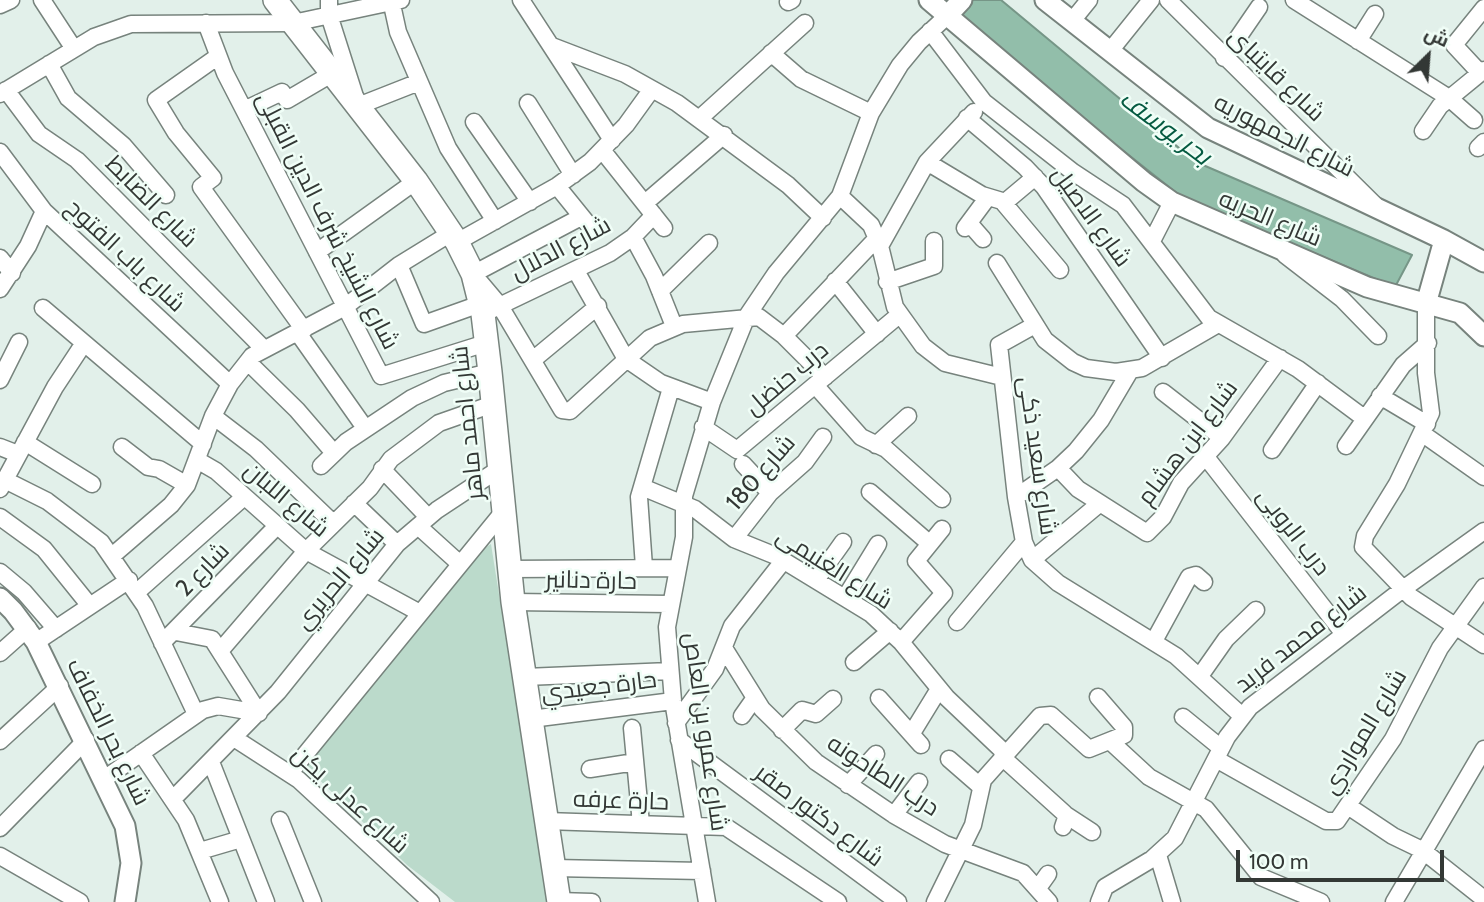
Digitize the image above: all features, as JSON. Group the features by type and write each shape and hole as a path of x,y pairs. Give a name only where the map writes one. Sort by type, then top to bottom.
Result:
{"main road":[{"name":"شارع احمد ماهر","path":"278,1 416,181 454,238 488,308 486,343 509,569 559,901"}],"street":[{"path":"0,5 11,0"},
{"path":"42,0 74,49"},
{"path":"521,0 552,46 607,145 654,215"},
{"name":"شارع الحريه","path":"929,0 954,8 1172,202 1382,293 1460,313 1484,334"},
{"name":"شارع الجمهوريه","path":"1045,0 1197,121 1217,133 1444,240 1484,262"},
{"path":"1072,21 1089,0"},
{"path":"1110,51 1151,0"},
{"path":"1294,0 1449,98 1474,120"},
{"path":"3,92 103,33 131,24 293,23 329,7 394,1 398,32 448,148 495,221"},
{"name":"شارع قايتباى","path":"1173,2 1224,58 1382,212"},
{"path":"329,7 358,106 418,82"},
{"path":"1224,58 1259,7"},
{"name":"شارع عمرو بن العاص","path":"707,902 676,723 667,627 669,604 684,537 682,504 703,427 747,316 776,273 840,196 871,113 900,65 954,8"},
{"path":"1423,131 1449,98 1482,71 1454,45 1484,8"},
{"path":"1358,41 1375,14"},
{"name":"شارع الشيخ شرف الدين القبلى","path":"206,23 217,57 382,377 486,343"},
{"path":"700,118 805,23"},
{"path":"930,31 984,102 1073,172 1113,196 1152,241 1195,302 1218,324 1280,358 1364,418"},
{"path":"552,46 652,89 700,118 788,186 823,218"},
{"path":"771,53 801,79 871,113"},
{"path":"217,57 156,100 176,133 213,178 201,187 365,428"},
{"path":"49,64 68,98 123,145 166,195"},
{"path":"244,110 282,92 287,100 332,72"},
{"path":"112,556 171,505 187,485 213,416 230,384 247,362 263,348 301,332 345,307 399,265 495,221 557,186 607,145 652,89"},
{"name":"شارع الضابط","path":"3,92 39,134 77,160 263,348"},
{"path":"784,336 835,281 879,242 927,162 984,102"},
{"path":"528,103 573,175"},
{"name":"شارع الاصيل","path":"967,118 1035,177 1162,358"},
{"path":"474,122 530,202"},
{"name":"شارع الدلال","path":"399,265 424,324 488,308 576,271 633,237 724,135"},
{"name":"شارع باب الفتوح","path":"0,152 44,211 230,384"},
{"path":"927,162 988,197 1004,203 1060,270"},
{"path":"1004,203 1035,177"},
{"path":"317,252 416,181"},
{"path":"473,274 586,223 557,186"},
{"path":"840,196 862,214 879,242 887,282 899,315 937,358 954,366 1002,377"},
{"path":"983,239 967,226 988,197"},
{"path":"1152,241 1172,202"},
{"path":"0,289 12,273 44,211"},
{"path":"633,237 674,326"},
{"path":"1444,240 1426,304 1426,373 1431,414 1362,542 1365,551 1403,589 1454,627 1484,645"},
{"path":"887,282 934,266 934,242"},
{"path":"660,291 709,243"},
{"path":"1278,249 1342,299 1378,336"},
{"path":"0,258 12,273"},
{"path":"997,263 1033,326 1073,362 1101,371 1130,371 1162,358 1218,324"},
{"path":"576,271 626,359 671,387 712,402"},
{"path":"835,281 877,334"},
{"path":"534,359 598,306"},
{"path":"43,308 203,444"},
{"path":"488,308 534,359 560,408 570,411 650,338 674,326 747,316 759,317 784,336 861,437 886,449 942,499"},
{"name":"درب حنضل","path":"703,427 737,450 899,315"},
{"name":"شارع سعيد ذكى","path":"1033,326 999,343 1016,497 1024,542 1032,560 1058,583 1154,640 1200,676 1242,716"},
{"path":"0,341 17,346 0,380"},
{"path":"84,343 55,387 2,484 47,501 84,527 112,556 133,586 196,714"},
{"path":"1346,446 1403,365 1428,343"},
{"name":"شارع ابن هشام","path":"1058,468 1068,481 1099,504 1147,533 1163,517 1181,482 1222,438 1280,358"},
{"path":"247,362 297,410 334,453"},
{"path":"1016,497 1058,468 1090,435 1130,371"},
{"path":"321,466 365,428 428,390 490,372"},
{"path":"1272,450 1318,383"},
{"path":"645,568 639,497 671,387"},
{"path":"1164,392 1222,438"},
{"path":"1380,396 1484,477"},
{"path":"219,651 306,551 411,441 439,423 493,404"},
{"path":"213,416 256,449 332,523"},
{"path":"876,444 908,416"},
{"name":"شارع 180","path":"734,539 770,493 800,468 823,437"},
{"path":"0,447 22,448 92,484"},
{"path":"122,447 148,467 157,468 187,485"},
{"name":"درب الروبى","path":"1206,457 1344,634"},
{"name":"شارع اللبان","path":"197,460 216,471 306,551 420,613"},
{"path":"743,464 770,493"},
{"name":"شارع الحريري","path":"173,799 259,713 397,544 423,521 499,469"},
{"path":"382,470 460,564"},
{"name":"شارع الغنيمى","path":"642,487 706,516 734,539 784,560 845,598 896,636 939,689 1004,755 1048,808 1064,821 1091,832"},
{"path":"870,492 929,543"},
{"path":"0,653 32,635 56,628 90,606 133,586 244,497"},
{"path":"354,503 397,544"},
{"path":"1032,560 1099,504"},
{"path":"290,773 503,512"},
{"path":"0,517 44,549 90,606"},
{"name":"شارع 2","path":"162,643 176,632 276,527"},
{"path":"854,662 896,636 944,593 916,564 942,529"},
{"name":"شارع محمد فريد","path":"1099,902 1105,887 1158,855 1175,838 1219,753 1242,716 1259,699 1484,531"},
{"path":"816,580 843,542"},
{"path":"957,622 1024,542"},
{"path":"845,598 878,544"},
{"path":"676,723 709,679 732,626 784,560"},
{"path":"509,569 677,568"},
{"path":"0,572 24,592 56,628"},
{"path":"1154,640 1189,577 1196,575 1204,582"},
{"name":"شارع المواردي","path":"1219,753 1326,821 1337,821 1393,739 1454,627 1484,587"},
{"name":"شارع بحر الخفاف","path":"0,598 32,635 60,686 129,838 131,863 125,902"},
{"name":"حارة دنانير","path":"513,602 669,604"},
{"path":"1200,676 1226,639 1256,610"},
{"path":"176,632 209,637 259,713"},
{"name":"درب الطاحونه","path":"724,648 772,727 848,785 894,815 961,851 1012,868 1038,888 1049,902"},
{"path":"525,677 670,671"},
{"path":"0,741 60,686"},
{"path":"879,698 916,739 939,689"},
{"path":"935,902 974,825 980,786 1004,755 1044,713 1051,715 1087,749 1122,737 1125,729 1098,697"},
{"path":"742,716 754,699"},
{"path":"772,727 802,710 816,714 833,699"},
{"name":"حارة جعيدي","path":"531,719 673,701"},
{"path":"104,779 196,714 218,706 259,713"},
{"path":"1182,718 1219,753"},
{"path":"632,728 640,824"},
{"name":"شارع عدلى يكن","path":"234,738 290,773 431,902"},
{"path":"2,819 86,740"},
{"name":"شارع دكتور صقر","path":"679,740 898,902"},
{"path":"1111,742 1149,777 1195,802 1213,817 1261,877 1316,901"},
{"path":"1394,902 1422,850 1484,749"},
{"path":"141,753 173,799 200,851 220,902"},
{"path":"848,785 876,754"},
{"path":"949,759 980,786"},
{"path":"211,762 266,902"},
{"path":"590,769 635,762"},
{"path":"894,815 919,782"},
{"path":"1348,806 1385,832 1422,850 1484,899"},
{"path":"280,820 313,902"},
{"name":"حارة عرفه","path":"546,821 732,829 838,902"},
{"path":"200,851 241,839"},
{"path":"1158,855 1172,902"},
{"path":"0,856 80,902"},
{"path":"554,868 702,871"},
{"path":"1038,888 1048,874"},
{"path":"559,901 592,902"}],"shaded area":[{"path":"942,0 1001,0 1196,162 1412,255 1395,287 1183,198 1039,84"},
{"path":"491,544 548,902 455,902 407,865 303,764 483,549"}],"water label":[{"name":"بحر يوسف","path":"1165,128"}]}
